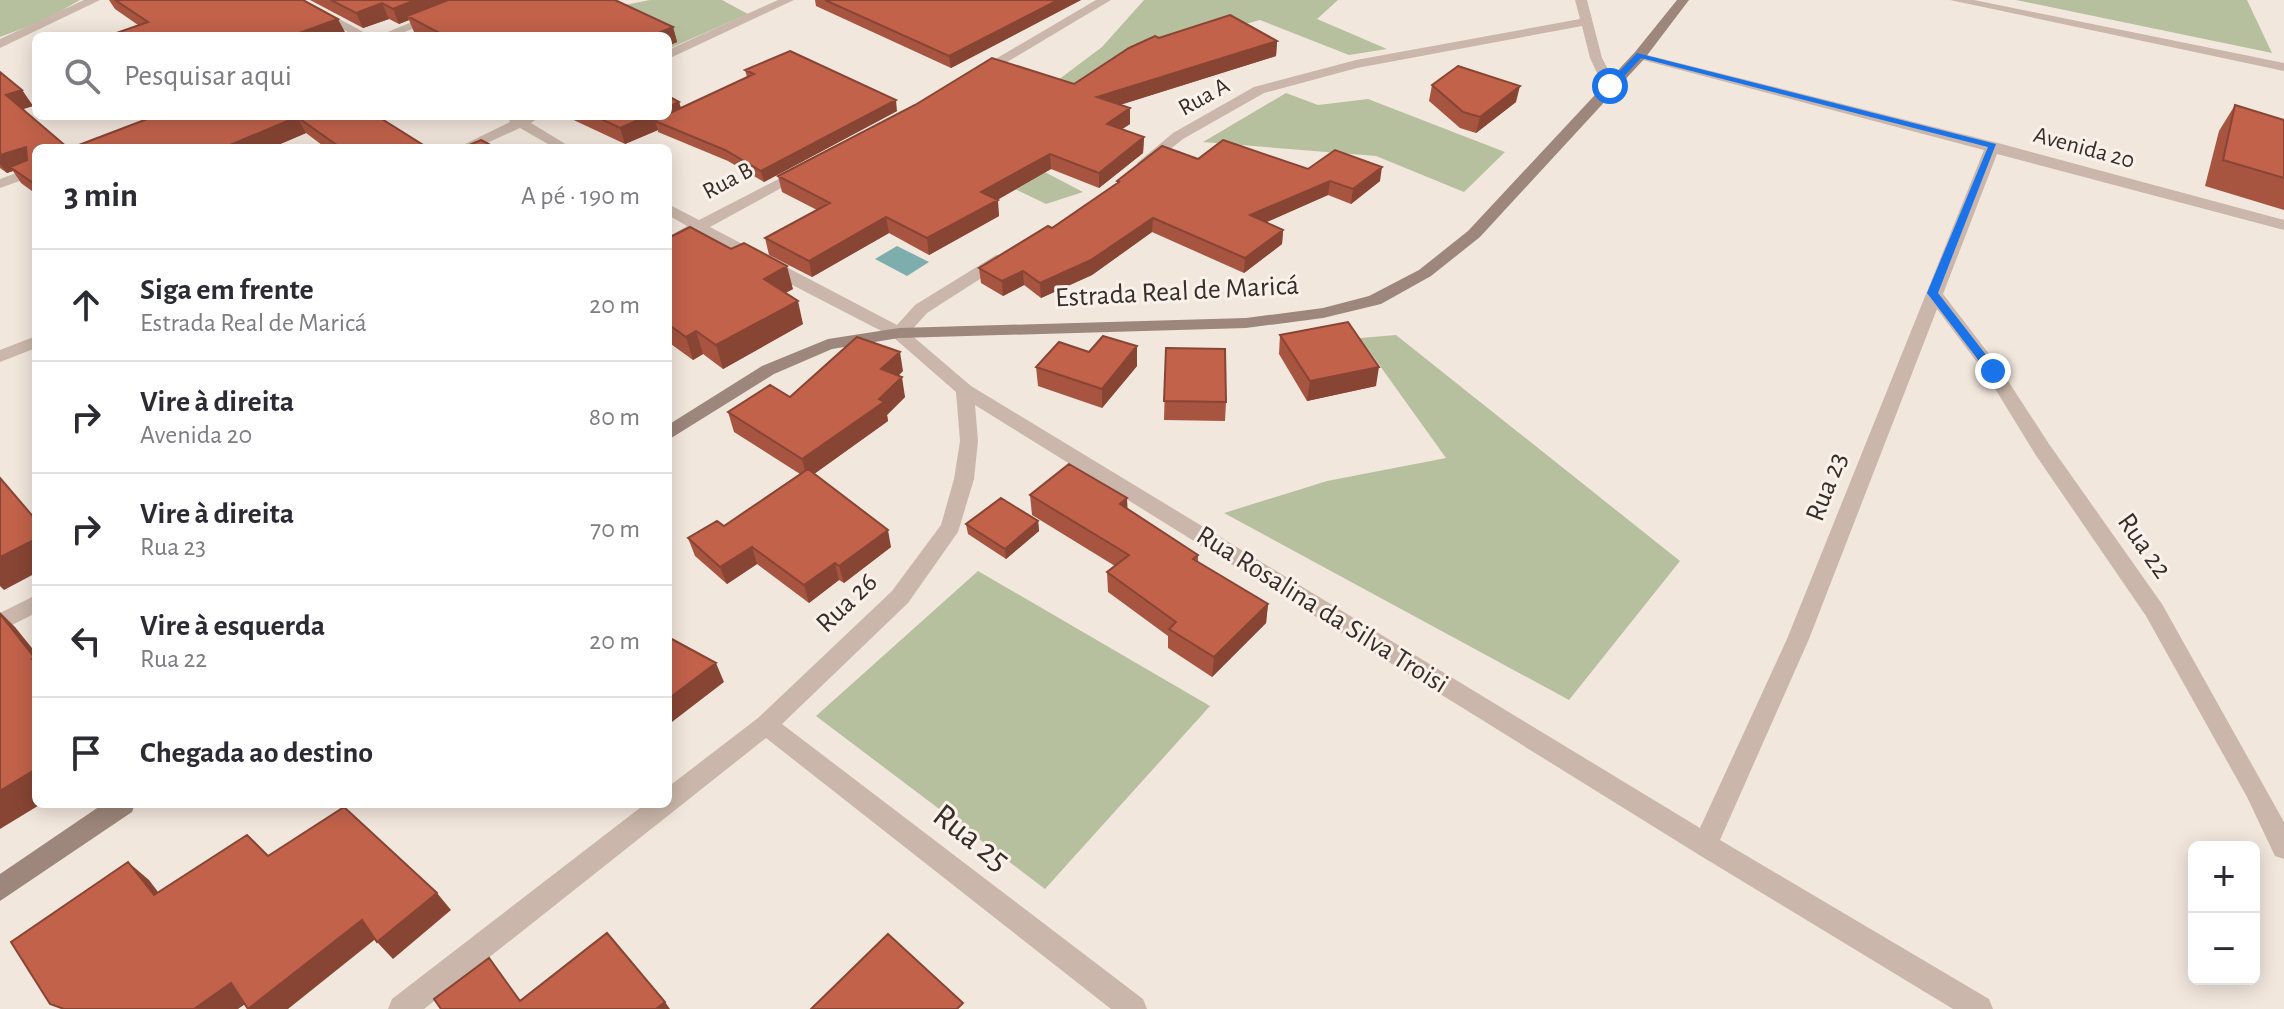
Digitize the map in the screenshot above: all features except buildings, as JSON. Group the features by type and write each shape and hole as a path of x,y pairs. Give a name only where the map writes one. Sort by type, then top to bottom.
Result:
{"main road":[{"name":"Estrada Real de Maricá","path":"672,431 768,370 828,344 899,333 1246,323 1323,313 1375,300 1425,273 1474,234 1640,55 1683,0"},
{"path":"0,889 117,808"}],"street":[{"path":"0,44 94,0"},
{"path":"295,0 357,32"},
{"path":"394,32 476,0"},
{"path":"672,53 788,0"},
{"path":"970,78 1105,0"},
{"path":"1581,0 1596,58 1610,86"},
{"path":"1956,0 2284,67"},
{"name":"Rua A","path":"1132,173 1178,136 1259,90 1356,64 1585,22"},
{"name":"Avenida 20","path":"1640,55 2284,225"},
{"path":"472,144 518,120"},
{"path":"525,120 559,144"},
{"name":"Rua 23","path":"1705,845 1798,639 1993,146"},
{"name":"Rua B","path":"672,241 821,161"},
{"path":"0,184 32,172"},
{"name":"Rua Rosalina da Silva Troisi","path":"672,211 777,271 899,333 965,390 1705,845 1979,1009"},
{"path":"899,333 921,309 1013,252"},
{"name":"Rua 22","path":"1933,293 1993,371 2042,449 2154,610 2256,790 2284,848"},
{"path":"0,357 32,343"},
{"name":"Rua 26","path":"672,798 766,725 900,597 951,527 964,479 969,441 965,390"},
{"path":"0,623 32,605"},
{"name":"Rua 25","path":"766,725 1133,1009"},
{"name":"Rua 26","path":"402,1009 660,808"}],"green space":[{"path":"0,0 80,0 45,20 0,37"},
{"path":"650,0 722,0 748,14 672,47 672,32 661,32 615,7"},
{"path":"1144,0 1338,0 1317,19 1387,49 1349,55 1260,20 1126,57 1016,157 1083,192 1046,204 980,172 1010,116 1102,47"},
{"path":"2016,0 2247,0 2272,53"},
{"path":"1286,93 1318,105 1368,99 1505,152 1464,192 1376,156 1203,142"},
{"path":"1396,335 1680,561 1569,700 1224,513 1327,481 1446,458 1360,338"},
{"path":"978,571 1210,706 1045,889 816,716"}],"water":[{"path":"897,246 929,262 907,276 875,259"}],"route":[{"path":"1610,86 1640,55 1993,146 1933,293 1993,371"}]}
